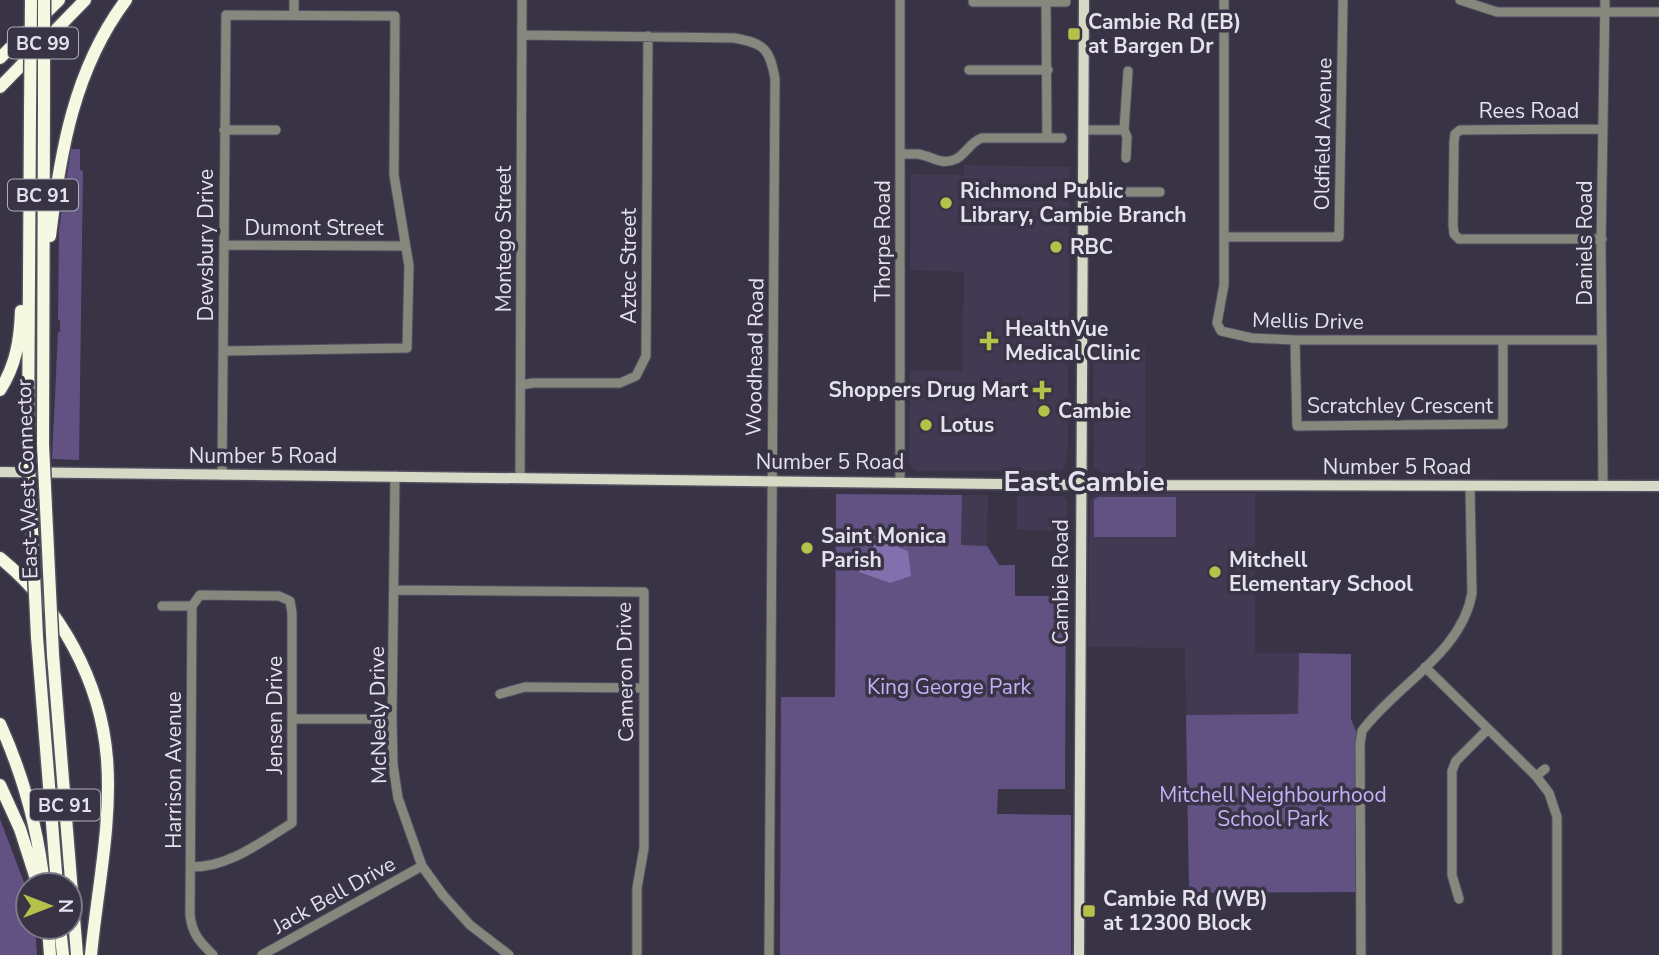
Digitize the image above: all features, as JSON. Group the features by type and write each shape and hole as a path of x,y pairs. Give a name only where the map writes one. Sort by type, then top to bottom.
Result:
{"highway":[{"name":"East-West Connector","path":"31,0 28,445 37,636 56,871"},
{"name":"East-West Connector","path":"44,0 43,445 53,655 77,955"},
{"name":"BC 99","path":"0,58 59,0"},
{"name":"BC 99","path":"0,86 85,0"},
{"path":"43,292 54,194 76,97 89,60 110,21 126,0"},
{"path":"0,390 11,372 18,349 23,201 30,139"},
{"path":"0,558 19,573 64,628 77,652 96,702 107,760 106,832 91,955"},
{"path":"0,724 33,818 42,871"},
{"path":"0,785 20,829 34,871"}],"main road":[{"name":"Cambie Road","path":"1079,955 1084,0"},
{"name":"Number 5 Road","path":"0,472 1080,485 1659,486"}],"street":[{"path":"223,351 407,348 409,266 394,175 395,16 294,15 294,0"},
{"name":"Montego Street","path":"520,477 522,0"},
{"name":"Thorpe Road","path":"900,0 900,482"},
{"name":"Mellis Drive","path":"1224,0 1224,285 1218,328 1226,334 1295,340 1602,340"},
{"name":"Oldfield Avenue","path":"1224,237 1339,237 1343,0"},
{"path":"1460,0 1497,12 1659,12"},
{"name":"Daniels Road","path":"1603,486 1605,0"},
{"path":"973,2 1066,2"},
{"path":"1046,2 1047,138"},
{"name":"Dewsbury Drive","path":"222,475 226,15 294,15"},
{"name":"Woodhead Road","path":"522,35 734,38 754,41 768,53 772,64 775,79 769,955"},
{"name":"Aztec Street","path":"521,385 620,383 636,376 646,356 648,36"},
{"path":"969,70 1048,70"},
{"path":"1126,158 1127,136 1124,130 1128,71"},
{"name":"Rees Road","path":"1602,239 1459,239 1454,234 1453,225 1454,142 1455,134 1461,130 1603,129"},
{"path":"224,130 276,131"},
{"path":"1083,130 1124,130"},
{"path":"901,154 920,155 948,162 961,156 974,141 982,138 1062,138"},
{"path":"1083,192 1160,192"},
{"name":"Dumont Street","path":"223,245 404,246"},
{"name":"Scratchley Crescent","path":"1295,340 1297,425 1311,425 1503,424 1503,340"},
{"name":"McNeely Drive","path":"395,476 392,719 393,765 398,797 422,866 470,925 509,955"},
{"path":"1361,955 1362,731 1448,642 1469,606 1472,593 1470,487"},
{"name":"Cameron Drive","path":"394,590 644,592 644,848 637,888 637,955"},
{"name":"Jensen Drive","path":"192,606 200,595 279,596 290,601 292,613 292,823 244,853 208,867 192,867"},
{"path":"162,606 192,606"},
{"name":"Harrison Avenue","path":"192,606 192,927 198,940 213,955"},
{"path":"1425,667 1536,776 1549,793 1556,817 1557,955"},
{"path":"500,694 526,687 644,688"},
{"path":"292,719 392,719"},
{"path":"1459,899 1452,875 1452,771 1456,761 1488,729"},
{"path":"1536,776 1545,769"},
{"name":"Jack Bell Drive","path":"262,955 422,866"}],"shaded area":[{"path":"964,165 1070,167 1068,443 1066,465 1061,471 915,471 909,464 910,370 962,371 964,272 910,270 911,174 964,175"},
{"path":"1093,348 1145,348 1145,473 1101,473 1094,467"},
{"path":"1255,493 1255,653 1299,653 1298,714 1186,715 1185,648 1088,647 1090,503 1093,497 1101,494"},
{"path":"962,495 988,495 987,546 960,546"},
{"path":"1017,496 1064,496 1067,499 1067,531 1017,530"},
{"path":"878,539 908,551 911,576 890,583 859,572"}],"green space":[{"path":"71,149 80,149 80,170 83,171 79,460 52,459 60,332 59,230"},
{"name":"King George Park","path":"836,494 962,495 961,545 987,546 999,565 1015,565 1015,596 1066,596 1065,789 998,789 997,814 1071,815 1071,955 780,955 781,697 835,697"},
{"path":"1098,497 1176,497 1176,537 1094,537 1094,500"},
{"name":"Mitchell Neighbourhood School Park","path":"1299,653 1351,654 1351,719 1357,734 1358,892 1189,893 1186,715 1298,714"},
{"path":"0,819 20,871 14,871 14,941 36,941 37,955 0,955"}],"place":[{"name":"Cambie Rd (EB) at Bargen Dr","path":"1074,34"},
{"name":"Richmond Public Library, Cambie Branch","path":"946,203"},
{"name":"RBC","path":"1056,247"},
{"name":"HealthVue Medical Clinic","path":"989,341"},
{"name":"Shoppers Drug Mart","path":"1042,390"},
{"name":"Cambie","path":"1044,411"},
{"name":"Lotus","path":"926,425"},
{"name":"Saint Monica Parish","path":"807,548"},
{"name":"Mitchell Elementary School","path":"1215,572"},
{"name":"Cambie Rd (WB) at 12300 Block","path":"1089,911"}],"district":[{"name":"East Cambie","path":"1084,481"}]}
